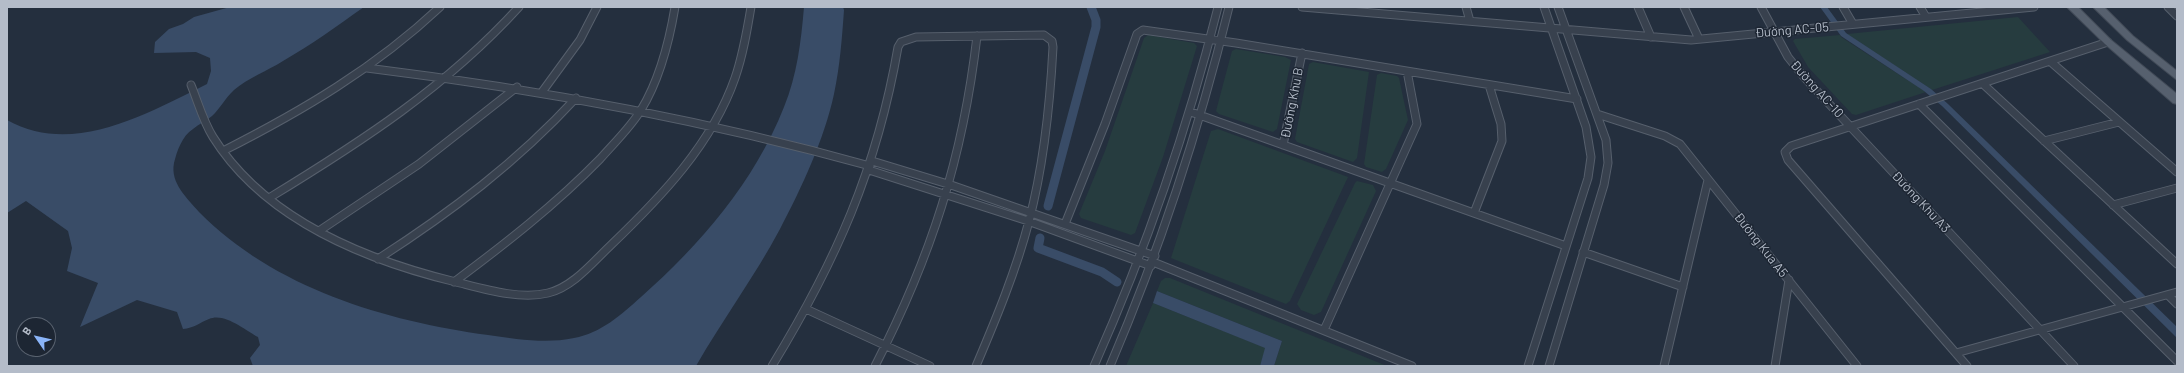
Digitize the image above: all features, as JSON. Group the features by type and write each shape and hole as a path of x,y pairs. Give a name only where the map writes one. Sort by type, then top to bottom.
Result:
{"main road":[{"path":"2072,7 2108,42 2177,100"},
{"path":"2098,7 2130,38 2177,76"}],"street":[{"path":"223,151 311,104 367,68 407,37 440,7"},
{"path":"269,198 374,131 446,77 484,44 519,7"},
{"path":"542,92 576,46 597,7"},
{"path":"454,282 515,236 563,195 612,146 641,110 661,66 671,32 675,7"},
{"path":"191,85 208,127 223,151 244,175 269,198 319,231 378,259 426,275 454,282 526,294 546,294 558,290 603,253 639,217 687,164 714,126 728,99 739,69 747,38 751,7"},
{"path":"1094,366 1143,252 1191,112 1218,7"},
{"path":"1110,366 1153,261 1202,116 1229,7"},
{"name":"Đường AC-05","path":"1302,7 1551,27 1567,31 1699,39 1998,9 2034,7"},
{"path":"1391,7 1393,14"},
{"path":"1466,7 1470,21"},
{"path":"1528,366 1588,178 1591,157 1586,127 1544,7"},
{"path":"1549,366 1604,185 1608,163 1606,140 1558,7"},
{"path":"1638,7 1651,37"},
{"path":"1684,7 1699,39"},
{"name":"Đường AC-10","path":"1761,7 1799,71 1851,127"},
{"path":"1843,7 1853,24"},
{"path":"1920,7 1926,17"},
{"path":"2168,7 2177,16"},
{"path":"1065,224 1103,131 1138,32 1146,30 1302,53"},
{"path":"875,366 918,274 948,195 967,114 977,36"},
{"path":"772,366 806,309 842,235 870,166 888,106 898,47 901,42 916,37 1047,36 1052,41 1048,119 1031,212 1005,294 976,366"},
{"path":"1967,366 1786,158 1785,152 1791,146 2051,62 2108,42"},
{"name":"Đường Khu B","path":"1566,246 1283,145 1302,53 1577,99"},
{"path":"2051,62 2177,172"},
{"path":"367,68 517,87 641,110 760,136 870,166 951,185 1143,252 1153,261 1412,366"},
{"path":"1324,330 1418,120 1407,71"},
{"path":"1983,84 2177,264"},
{"path":"1474,214 1502,141 1501,124 1489,85"},
{"path":"319,231 419,164 517,87"},
{"path":"378,259 443,216 495,176 538,137 576,98"},
{"path":"1919,104 2177,361"},
{"path":"1191,112 1283,145"},
{"name":"Đường Kua A5","path":"1597,114 1676,141 1789,280 1775,366"},
{"path":"2044,141 2119,122"},
{"name":"Đường Khu A3","path":"1851,127 2074,366"},
{"path":"870,166 948,195 1028,221 1139,262 1153,261"},
{"path":"1664,366 1708,180"},
{"path":"2113,205 2177,188"},
{"path":"1583,252 1683,287"},
{"path":"1789,280 1857,366"},
{"path":"1956,353 2177,292"},
{"path":"2168,295 2177,304"},
{"path":"806,309 930,366"}],"green space":[{"path":"2018,17 2050,52 1932,90 1847,34"},
{"path":"1148,35 1194,43 1197,46 1163,157 1135,233 1131,235 1081,218 1079,214 1105,151 1144,38"},
{"path":"1840,35 1926,92 1856,115 1852,114 1808,67 1793,41 1795,39"},
{"path":"1236,49 1285,57 1291,60 1277,129 1273,132 1219,114 1216,111 1232,51"},
{"path":"1313,62 1369,72 1357,158 1353,162 1297,142 1295,139 1309,64"},
{"path":"1381,73 1397,76 1399,78 1408,120 1386,169 1382,172 1366,167 1364,164 1377,75"},
{"path":"1218,129 1348,177 1290,301 1286,304 1171,258 1211,131"},
{"path":"1357,181 1373,185 1376,191 1321,312 1314,315 1301,310 1297,304"},
{"path":"1165,278 1170,278 1387,366 1274,366 1282,341 1157,291 1161,281"},
{"path":"1153,303 1266,348 1260,366 1126,366"}],"water":[{"path":"230,7 364,7 304,48 239,86 231,93 212,116 189,132 180,144 173,170 180,190 199,212 229,239 261,261 296,281 333,297 410,321 449,329 509,338 542,341 563,340 584,336 602,328 626,310 663,277 705,234 742,186 758,161 784,107 798,58 804,7 843,7 844,10 842,42 834,94 830,111 812,163 780,229 750,281 696,366 253,366 250,358 260,345 258,337 234,323 221,318 215,317 183,329 177,312 137,300 80,327 98,283 67,271 72,248 68,231 26,201 7,213 7,120 32,130 58,134 83,133 109,127 134,118 207,84 211,71 210,58 196,52 154,53 155,42 169,29 183,24 194,17"},
{"path":"1820,7 1827,7 1846,33 1931,89 1948,104 2177,327 2177,338 1942,106 1924,91 1841,36"},
{"path":"1157,291 1282,341 1274,366 1260,366 1265,348 1153,303"}],"waterway":[{"path":"1048,206 1096,27 1096,20 1091,7"},
{"path":"1040,238 1038,248 1102,272 1117,282"}]}
